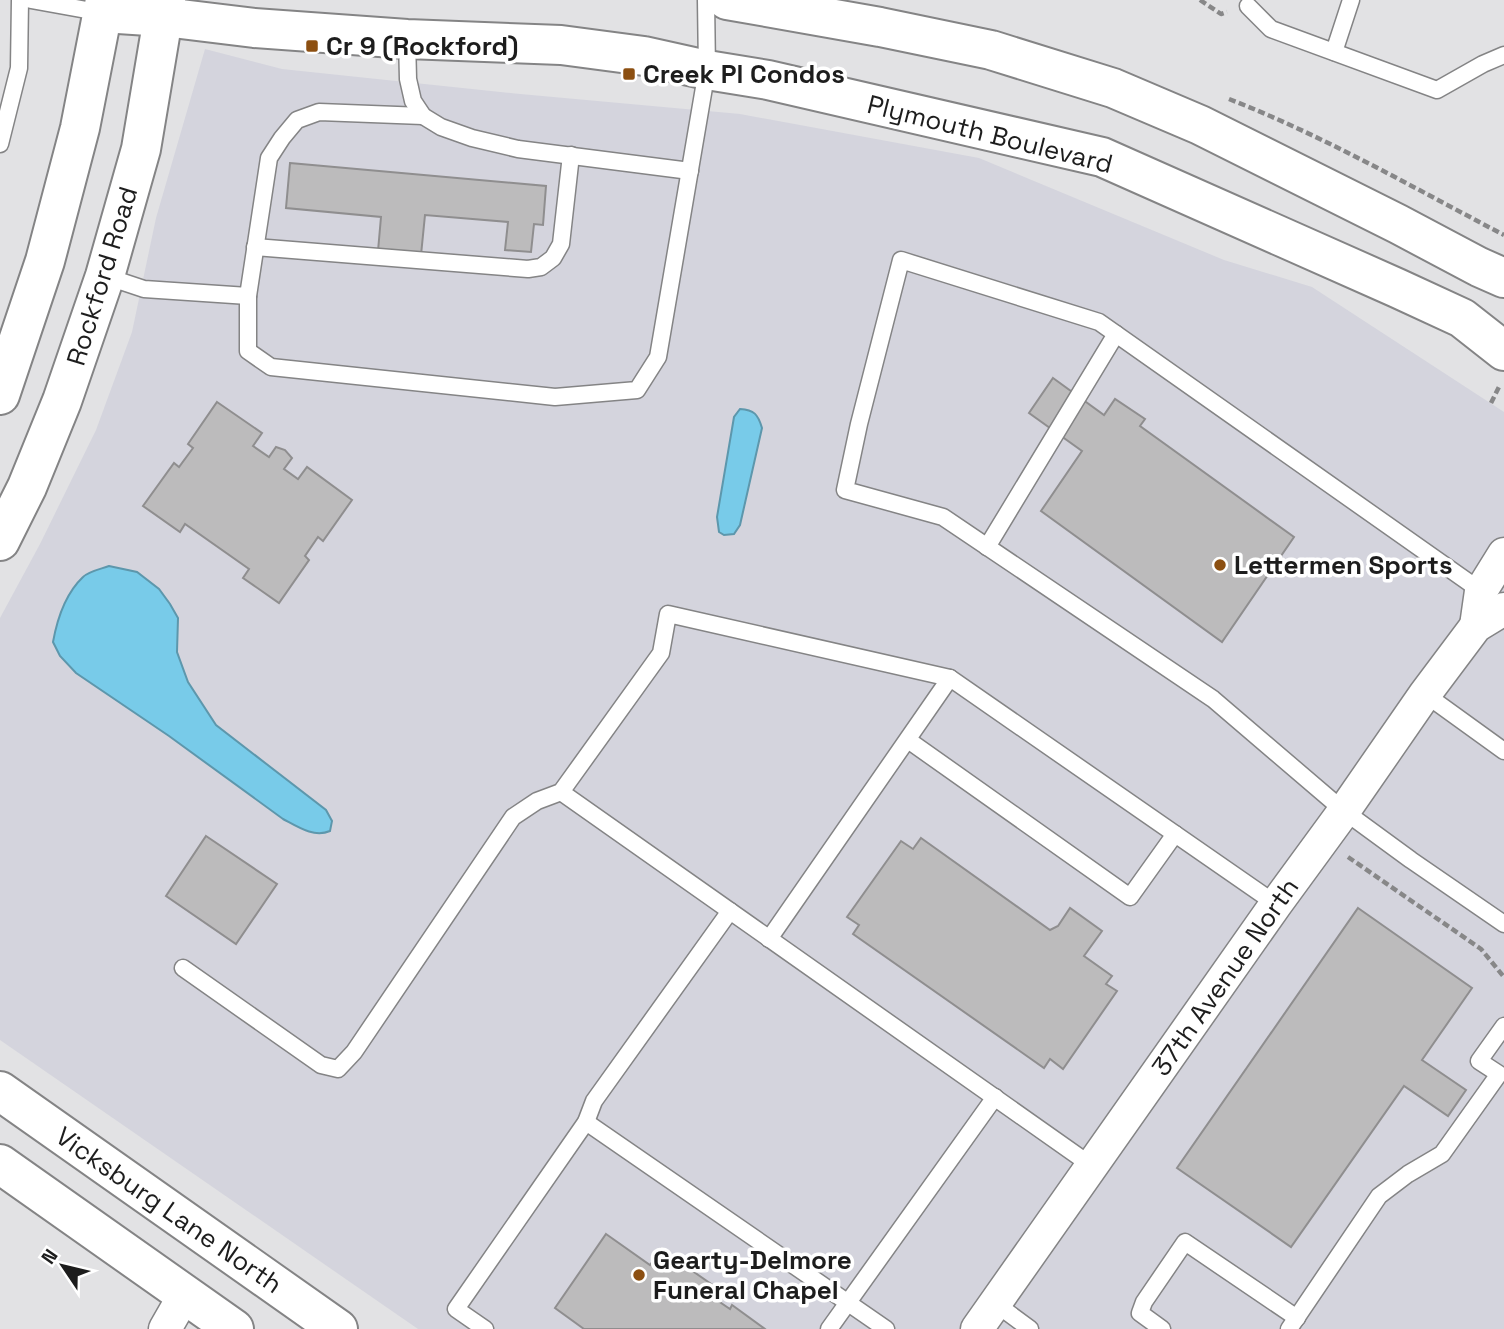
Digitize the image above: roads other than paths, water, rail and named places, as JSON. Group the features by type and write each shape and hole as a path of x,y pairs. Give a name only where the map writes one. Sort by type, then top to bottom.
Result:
{"street":[{"path":"727,0 991,50 1113,88 1200,125 1504,278"},
{"name":"Plymouth Boulevard","path":"104,7 165,9 254,29 561,45 644,55 707,70 768,80 1102,157 1462,318 1504,351"},
{"path":"0,395 45,261 80,128 104,7"},
{"name":"Rockford Road","path":"0,541 27,487 62,401 105,276 141,149 165,9"},
{"name":"37th Avenue North","path":"977,1329 1425,694 1476,626 1493,600 1504,554"},
{"name":"Vicksburg Lane North","path":"0,1091 338,1329"},
{"path":"0,1164 234,1329"},
{"path":"165,1329 185,1294"}],"lane":[{"path":"0,144 19,68 20,0"},
{"path":"31,0 104,7"},
{"path":"423,116 319,112 297,120 282,138 269,158 248,296 247,351 271,367 555,397 637,390 658,356 707,70 706,0"},
{"path":"1334,52 1351,0"},
{"path":"1248,6 1271,29 1437,90 1504,55"},
{"path":"407,39 408,79 413,101 423,116 441,127 518,149 690,171"},
{"path":"255,247 528,270 541,267 553,258 561,244 571,155"},
{"path":"1493,600 1099,322 901,260 845,490 943,517 1213,699 1344,811 1504,924"},
{"path":"105,276 144,289 248,296"},
{"path":"987,547 1116,334"},
{"path":"183,968 321,1065 338,1069 354,1052 513,817 537,801 561,792 661,653 668,614 950,678 1276,904"},
{"path":"769,939 950,678"},
{"path":"1425,694 1504,751"},
{"path":"908,740 1130,897 1175,834"},
{"path":"561,792 1092,1166"},
{"path":"485,1329 456,1309 586,1122 594,1101 730,911"},
{"path":"1162,1329 1140,1313 1144,1302 1185,1242 1293,1324 1379,1196 1408,1174 1442,1154 1499,1074 1479,1061 1497,1049 1504,1026"},
{"path":"829,1329 995,1097"},
{"path":"586,1122 887,1329"},
{"path":"995,1303 1030,1329"}],"water":[{"path":"740,409 755,414 762,428 740,525 734,534 724,535 719,532 717,517 734,417"},
{"path":"109,566 137,572 159,589 178,618 177,652 188,682 216,725 326,810 332,821 330,831 312,832 283,819 169,736 76,673 60,656 53,642 67,599 86,575"}],"place":[{"name":"Cr 9 (Rockford)","path":"312,46"},
{"name":"Creek Pl Condos","path":"629,74"},
{"name":"Lettermen Sports","path":"1220,565"},
{"name":"Gearty-Delmore Funeral Chapel","path":"639,1275"}]}
